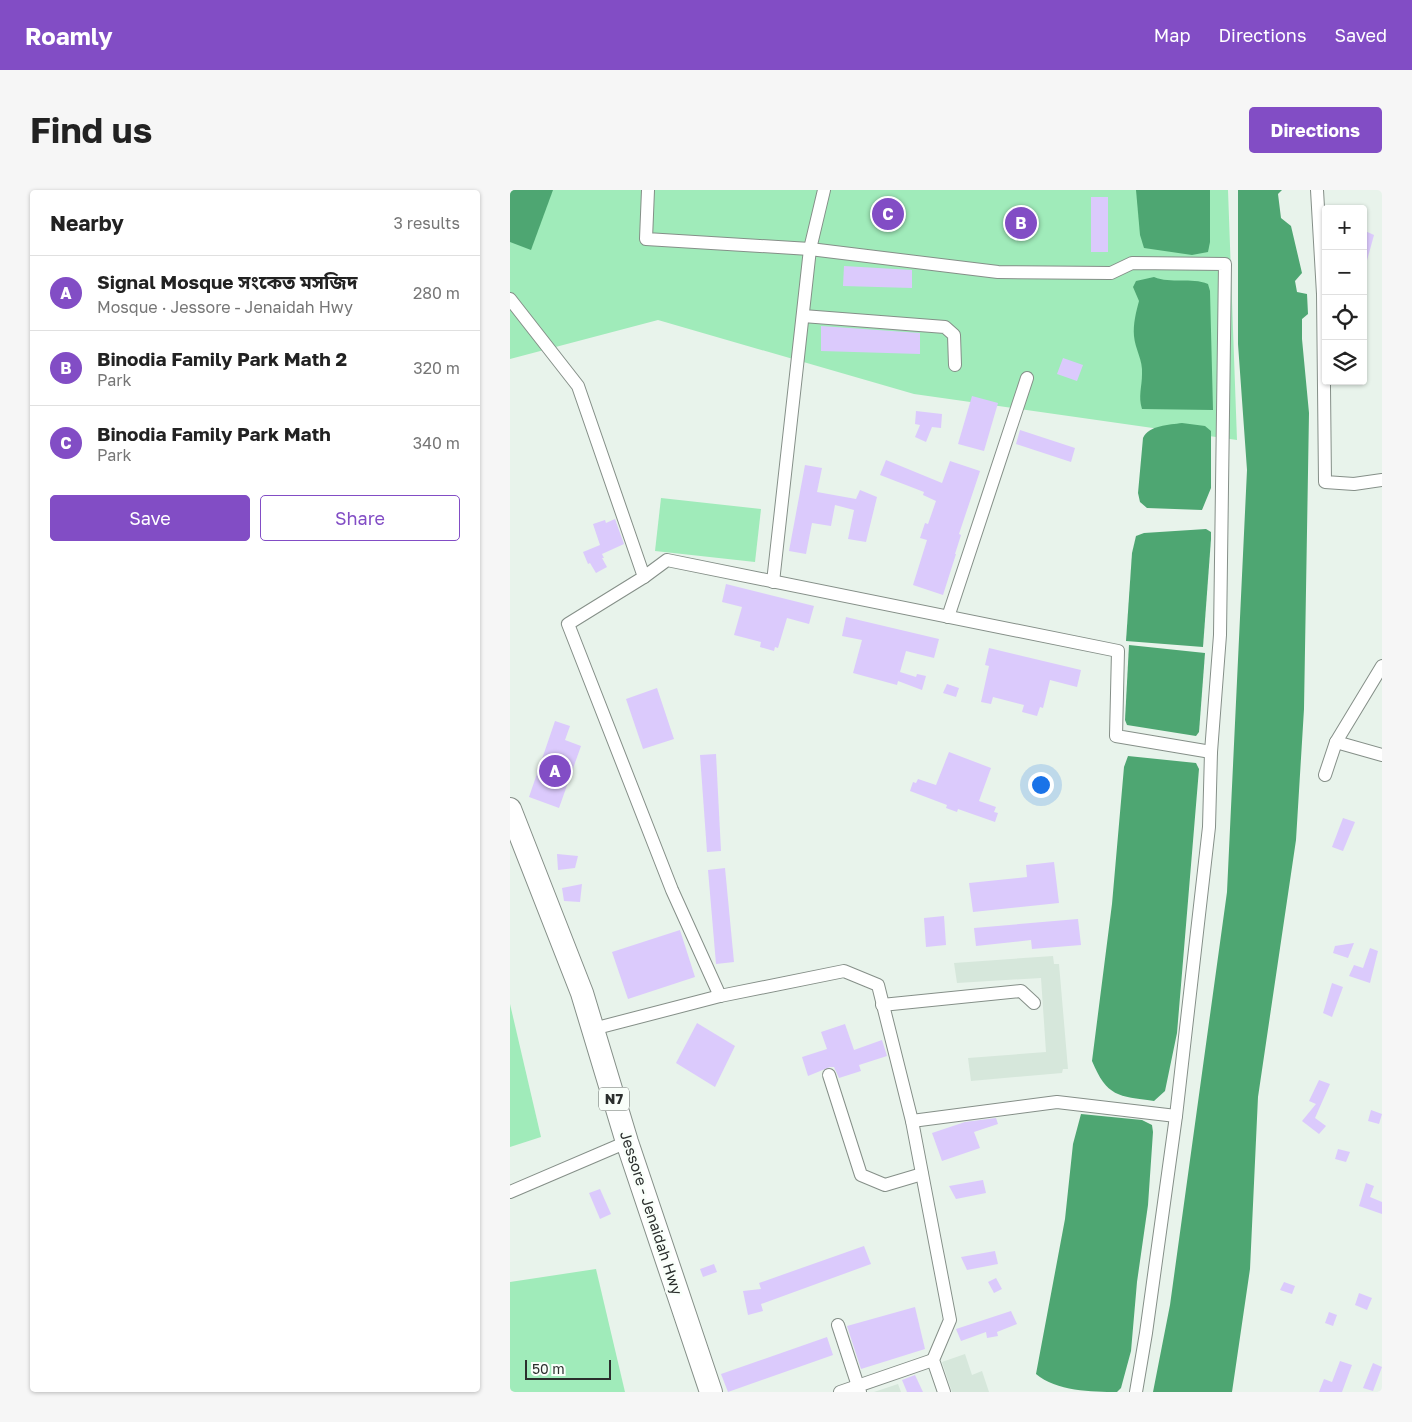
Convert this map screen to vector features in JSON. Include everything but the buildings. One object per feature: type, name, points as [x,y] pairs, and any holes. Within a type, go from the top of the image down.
[{"type":"highway","name":"Jessore - Jenaidah Hwy","points":[[510,809],[582,993],[627,1142],[711,1392]]},
{"type":"street","points":[[648,190],[646,239],[810,249],[998,272],[1111,273],[1132,263],[1225,264],[1220,635],[1211,752],[1208,827],[1176,1116],[1136,1392]]},
{"type":"street","points":[[773,582],[810,249],[824,190]]},
{"type":"street","points":[[1317,190],[1323,294],[1325,482],[1354,484],[1382,480]]},
{"type":"street","points":[[510,299],[578,386],[644,576]]},
{"type":"street","points":[[803,316],[946,327],[954,334],[955,365]]},
{"type":"street","points":[[948,617],[1027,378]]},
{"type":"street","points":[[720,996],[672,890],[568,624],[667,560],[1118,652],[1116,736],[1211,752]]},
{"type":"street","points":[[1325,776],[1336,742],[1382,666]]},
{"type":"street","points":[[1336,742],[1382,755]]},
{"type":"street","points":[[593,1029],[720,996],[844,971],[878,985],[912,1121],[950,1320],[933,1360],[944,1392]]},
{"type":"street","points":[[882,1005],[1021,992],[1034,1003]]},
{"type":"street","points":[[829,1075],[861,1175],[885,1185],[922,1174]]},
{"type":"street","points":[[912,1121],[1057,1102],[1176,1116]]},
{"type":"street","points":[[510,1192],[627,1142]]},
{"type":"street","points":[[838,1325],[859,1389]]},
{"type":"street","points":[[840,1392],[859,1389],[933,1360]]},
{"type":"shaded area","points":[[510,190],[1228,190],[1237,440],[914,394],[658,320],[510,359]]},
{"type":"shaded area","points":[[510,190],[553,190],[531,250],[510,242]]},
{"type":"shaded area","points":[[1136,190],[1210,190],[1210,242],[1208,252],[1192,255],[1144,248],[1140,235]]},
{"type":"shaded area","points":[[1238,190],[1282,190],[1278,194],[1281,218],[1291,226],[1302,273],[1295,281],[1297,292],[1307,294],[1308,314],[1302,319],[1309,413],[1304,709],[1296,840],[1258,1097],[1250,1269],[1232,1392],[1153,1392],[1170,1305],[1227,892],[1247,470],[1238,344]]},
{"type":"shaded area","points":[[1154,277],[1208,284],[1210,291],[1213,410],[1142,409],[1140,396],[1142,369],[1134,332],[1139,301],[1133,287],[1136,281]]},
{"type":"shaded area","points":[[1182,423],[1205,426],[1211,431],[1211,488],[1202,510],[1147,508],[1140,502],[1138,493],[1143,438],[1150,430],[1155,428]]},
{"type":"shaded area","points":[[661,498],[761,509],[755,562],[655,551]]},
{"type":"shaded area","points":[[1206,529],[1211,532],[1211,539],[1203,647],[1126,641],[1132,553],[1136,536],[1144,533]]},
{"type":"shaded area","points":[[1129,645],[1205,653],[1199,732],[1196,736],[1127,725],[1125,720]]},
{"type":"shaded area","points":[[1128,756],[1196,763],[1199,769],[1177,1033],[1165,1091],[1154,1101],[1131,1098],[1115,1093],[1103,1082],[1092,1061],[1112,904],[1124,767]]},
{"type":"shaded area","points":[[1053,956],[1054,964],[1059,964],[1068,1069],[1063,1069],[1062,1073],[971,1081],[968,1058],[1046,1052],[1041,978],[957,983],[954,963]]},
{"type":"shaded area","points":[[510,1004],[541,1137],[510,1147]]},
{"type":"shaded area","points":[[1081,1114],[1142,1120],[1152,1125],[1153,1132],[1148,1205],[1137,1282],[1131,1351],[1121,1388],[1117,1392],[1086,1391],[1064,1387],[1044,1380],[1036,1374],[1065,1219],[1073,1144]]},
{"type":"shaded area","points":[[596,1269],[625,1392],[510,1392],[510,1282]]},
{"type":"shaded area","points":[[965,1354],[972,1375],[982,1371],[989,1392],[952,1392],[942,1362]]},
{"type":"shaded area","points":[[898,1384],[901,1392],[874,1392]]},
{"type":"place","name":"Binodia Family Park Math","points":[[888,214]]},
{"type":"place","name":"Binodia Family Park Math 2","points":[[1021,223]]},
{"type":"place","name":"Signal Mosque সংকেত মসজিদ","points":[[555,771]]}]
